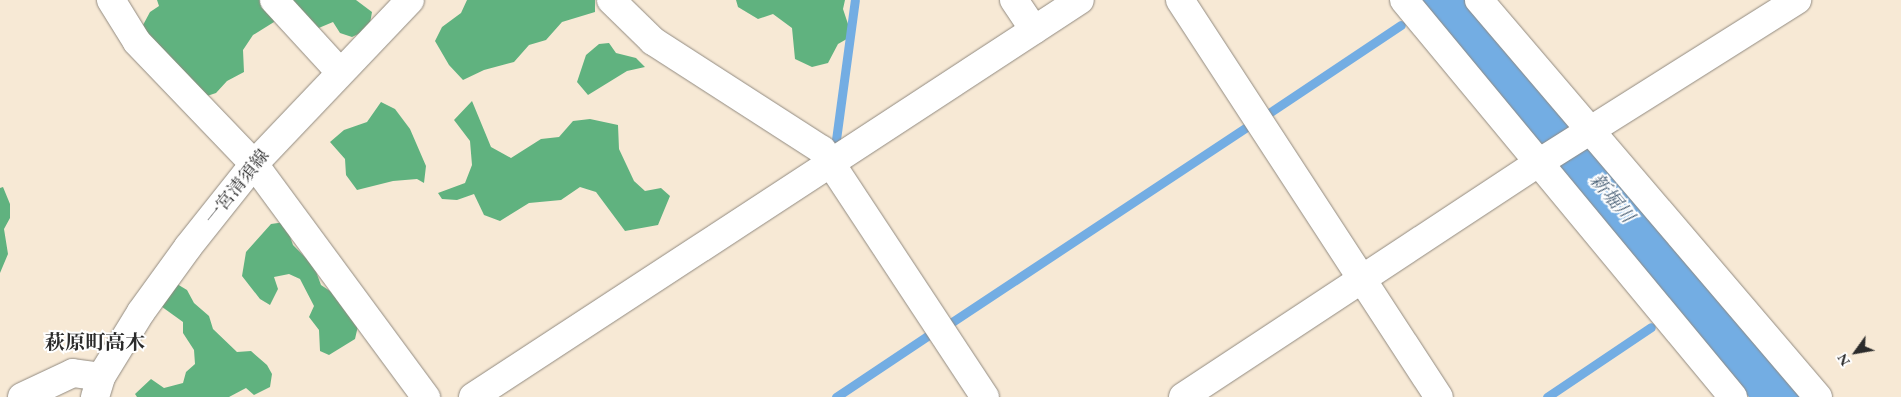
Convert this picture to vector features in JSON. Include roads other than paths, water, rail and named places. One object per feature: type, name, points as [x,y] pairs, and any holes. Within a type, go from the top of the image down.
[{"type":"street","points":[[111,0],[137,42],[254,164],[426,397]]},
{"type":"street","points":[[274,0],[339,71]]},
{"type":"street","name":"一宮清須線","points":[[98,387],[140,312],[254,164],[339,71],[410,0]]},
{"type":"street","points":[[611,0],[653,40],[822,150],[985,397]]},
{"type":"street","points":[[1014,0],[1034,30]]},
{"type":"street","points":[[473,397],[1080,0]]},
{"type":"street","points":[[1180,0],[1439,397]]},
{"type":"street","points":[[1404,0],[1733,397]]},
{"type":"street","points":[[1479,0],[1818,397]]},
{"type":"street","points":[[1183,397],[1540,162],[1797,0]]},
{"type":"street","points":[[22,397],[74,373],[98,387]]},
{"type":"waterway","points":[[835,147],[855,0]]},
{"type":"waterway","points":[[1430,5],[1439,0]]},
{"type":"waterway","name":"新堀川","points":[[1444,0],[1781,397]]},
{"type":"waterway","points":[[1266,115],[1401,25]]},
{"type":"waterway","points":[[949,324],[1250,125]]},
{"type":"waterway","points":[[1683,305],[1695,297]]},
{"type":"waterway","points":[[1547,397],[1651,327]]},
{"type":"waterway","points":[[836,397],[929,335]]},
{"type":"district","name":"萩原町高木","points":[[95,342]]}]
